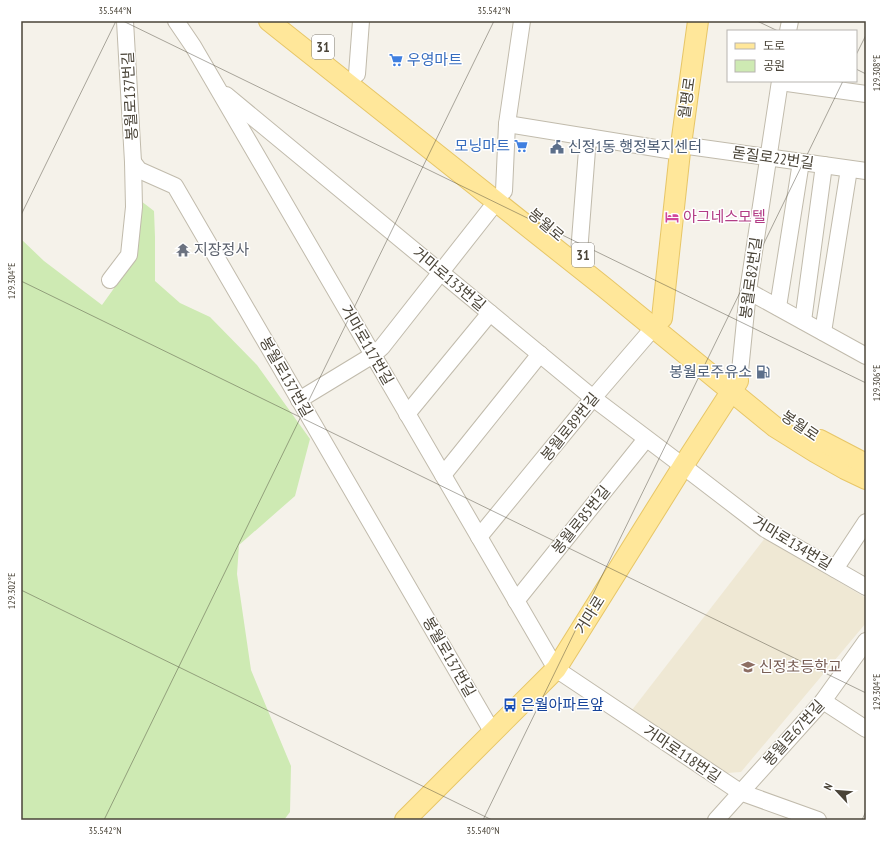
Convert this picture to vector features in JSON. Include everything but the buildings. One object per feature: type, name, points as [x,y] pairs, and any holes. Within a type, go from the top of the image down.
[{"type":"main road","points":[[269,21],[472,174]]},
{"type":"main road","name":"봉월로","points":[[290,21],[357,74],[472,174],[579,253],[658,323],[735,386],[822,442],[866,464]]},
{"type":"main road","name":"월평로","points":[[658,323],[698,21]]},
{"type":"main road","points":[[500,196],[658,323]]},
{"type":"main road","points":[[735,386],[775,427],[815,452],[866,479]]},
{"type":"main road","name":"거마로","points":[[405,820],[556,670],[683,466],[735,386]]},
{"type":"street","name":"봉월로137번길","points":[[125,21],[133,162],[139,170],[175,186],[493,733]]},
{"type":"street","name":"거마로117번길","points":[[176,21],[217,88],[556,670]]},
{"type":"street","points":[[357,74],[361,21]]},
{"type":"street","points":[[299,400],[382,348],[500,196],[507,124],[522,21]]},
{"type":"street","name":"봉월로82번길","points":[[735,386],[780,82]]},
{"type":"street","points":[[787,82],[866,94]]},
{"type":"street","name":"거마로133번길","points":[[217,88],[593,398],[683,466]]},
{"type":"street","name":"돋질로22번길","points":[[507,124],[588,137],[769,157],[866,171]]},
{"type":"street","points":[[579,253],[588,137]]},
{"type":"street","points":[[110,280],[129,255],[134,207],[133,162]]},
{"type":"street","points":[[778,307],[801,162]]},
{"type":"street","points":[[803,320],[824,165]]},
{"type":"street","points":[[823,332],[849,169]]},
{"type":"street","points":[[748,291],[866,356]]},
{"type":"street","points":[[407,414],[490,313]]},
{"type":"street","name":"봉월로89번길","points":[[479,537],[593,398],[658,323]]},
{"type":"street","points":[[443,475],[540,354]]},
{"type":"street","name":"봉월로85번길","points":[[516,601],[646,439]]},
{"type":"street","name":"거마로134번길","points":[[683,466],[765,530],[866,587]]},
{"type":"street","points":[[835,569],[866,522]]},
{"type":"street","name":"봉월로67번길","points":[[716,820],[823,701],[866,641]]},
{"type":"street","name":"거마로118번길","points":[[556,670],[740,792],[818,820]]},
{"type":"street","points":[[823,701],[866,729]]},
{"type":"shaded area","name":"신정초등학교","points":[[765,538],[866,598],[866,623],[741,772],[727,773],[632,710]]},
{"type":"green space","points":[[141,201],[154,211],[155,281],[180,303],[210,317],[257,365],[310,439],[295,496],[239,545],[237,574],[251,670],[291,766],[290,812],[284,820],[21,820],[21,239],[44,261],[102,305],[132,263]]},
{"type":"place","name":"우영마트","points":[[396,60]]},
{"type":"place","name":"모닝마트","points":[[521,146]]},
{"type":"place","name":"신정1동 행정복지센터","points":[[557,147]]},
{"type":"place","name":"아그네스모텔","points":[[672,217]]},
{"type":"place","name":"지장정사","points":[[183,250]]},
{"type":"place","name":"봉월로주유소","points":[[763,372]]},
{"type":"place","name":"신정초등학교","points":[[748,667]]},
{"type":"place","name":"은월아파트앞","points":[[510,705]]}]
